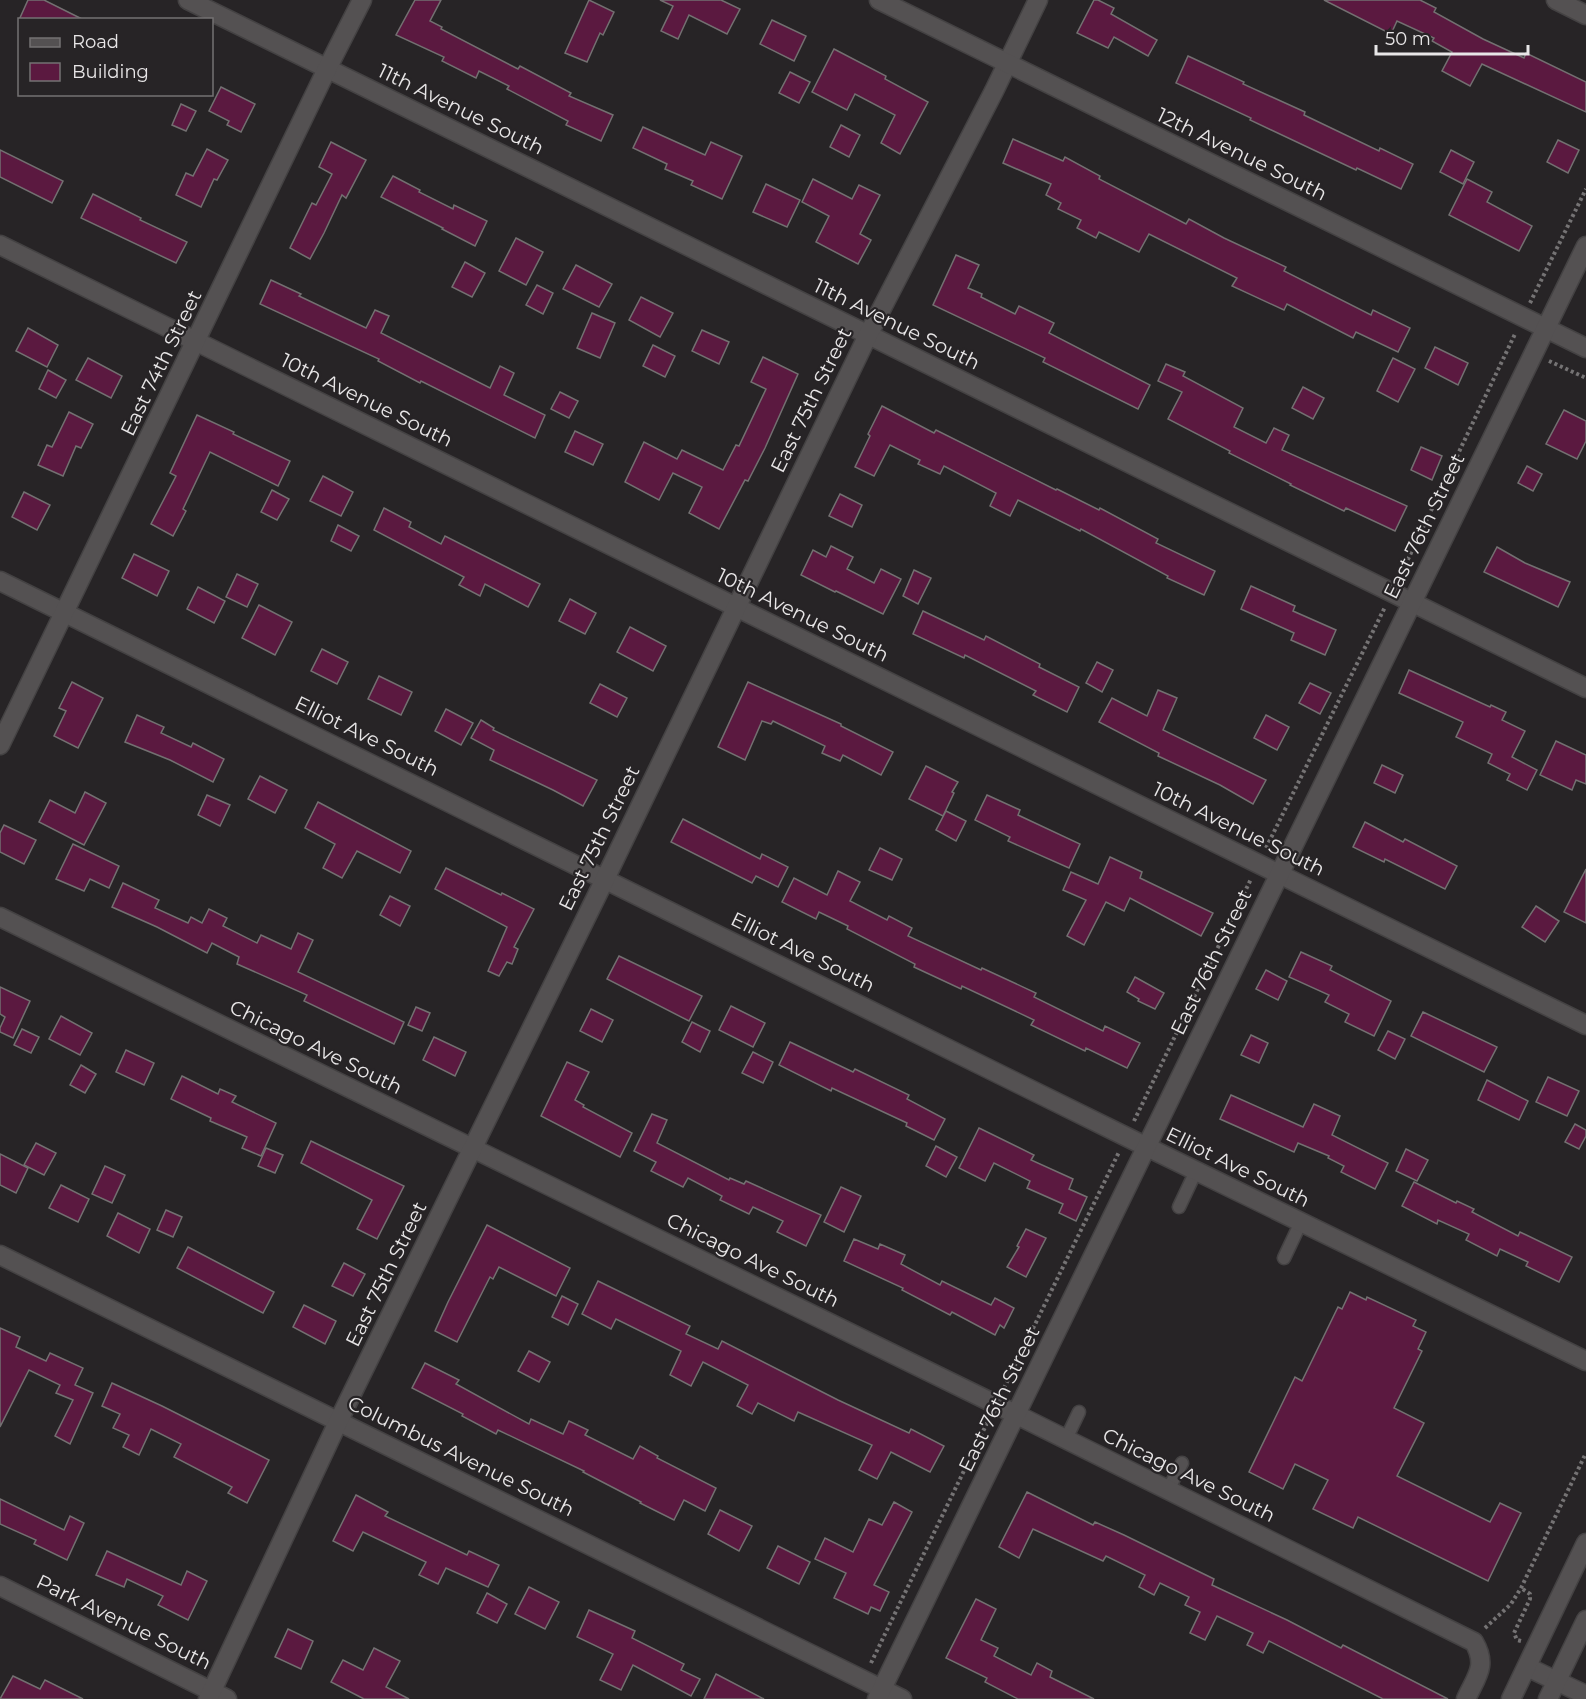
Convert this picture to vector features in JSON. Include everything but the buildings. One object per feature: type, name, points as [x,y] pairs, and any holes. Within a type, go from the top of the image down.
[{"type":"street","name":"11th Avenue South","points":[[188,0],[1586,688]]},
{"type":"street","name":"East 74th Street","points":[[0,745],[362,0]]},
{"type":"street","name":"12th Avenue South","points":[[879,0],[1586,348]]},
{"type":"street","name":"East 75th Street","points":[[216,1696],[339,1420],[868,335],[1038,0]]},
{"type":"street","points":[[1556,0],[1586,15]]},
{"type":"street","name":"10th Avenue South","points":[[0,245],[1586,1025]]},
{"type":"street","name":"East 76th Street","points":[[880,1694],[1586,246]]},
{"type":"street","name":"Elliot Ave South","points":[[0,581],[1586,1361]]},
{"type":"street","name":"Chicago Ave South","points":[[0,916],[1016,1414],[1477,1647]]},
{"type":"street","name":"Columbus Avenue South","points":[[0,1255],[339,1420],[880,1694],[902,1699]]},
{"type":"street","points":[[1511,1699],[1586,1543]]},
{"type":"street","name":"Park Avenue South","points":[[0,1586],[216,1696]]},
{"type":"street","points":[[1548,1699],[1586,1620]]},
{"type":"street","points":[[1466,1699],[1481,1667],[1477,1647]]},
{"type":"street","points":[[1527,1667],[1586,1695]]},
{"type":"lane","points":[[1179,1208],[1196,1171]]},
{"type":"lane","points":[[1284,1258],[1301,1222]]},
{"type":"lane","points":[[1066,1439],[1079,1412]]},
{"type":"lane","points":[[1168,1490],[1182,1463]]},
{"type":"path","points":[[1530,303],[1586,189]]},
{"type":"path","points":[[1398,579],[1511,343]]},
{"type":"path","points":[[1267,846],[1384,608]]},
{"type":"path","points":[[1135,1120],[1249,884]]},
{"type":"path","points":[[1002,1393],[1118,1156]]},
{"type":"path","points":[[871,1664],[986,1426]]},
{"type":"path","points":[[1477,1647],[1478,1633],[1511,1604],[1521,1588],[1586,1453]]}]
